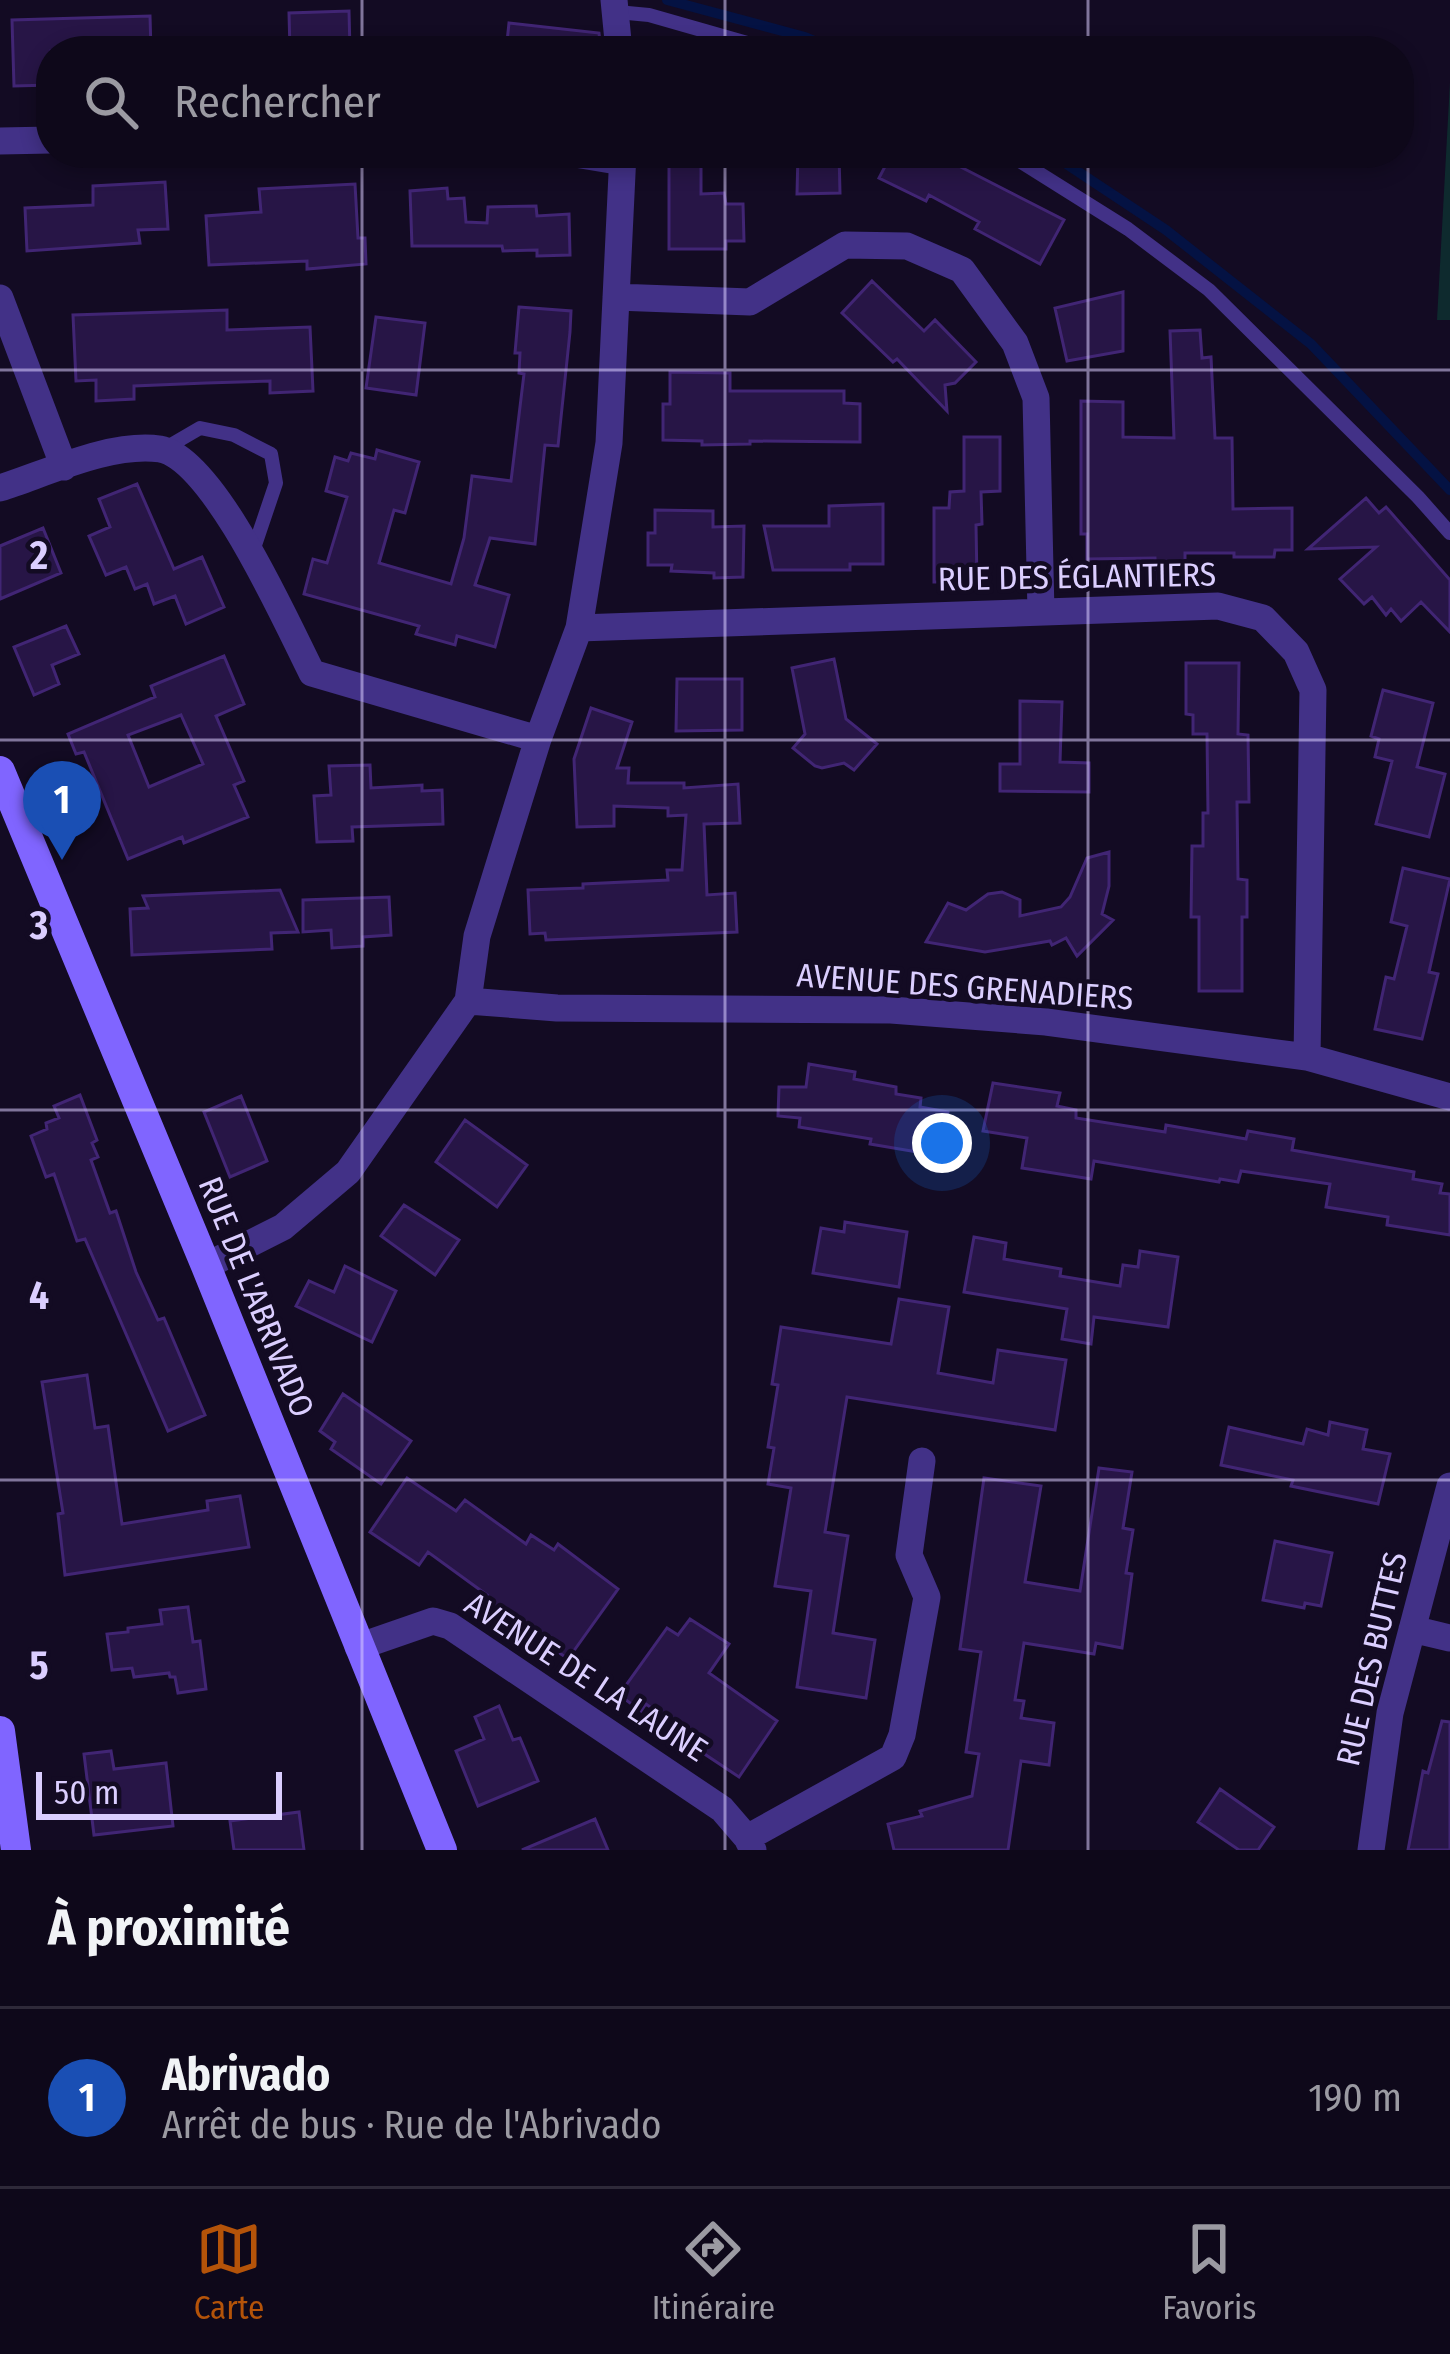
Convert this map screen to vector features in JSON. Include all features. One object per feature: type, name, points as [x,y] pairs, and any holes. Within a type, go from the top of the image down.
[{"type":"street","points":[[616,6],[618,36]]},
{"type":"street","points":[[0,141],[36,140]]},
{"type":"street","points":[[206,1266],[283,1227],[348,1172],[468,1001],[477,935],[538,739],[579,628],[609,442],[622,168]]},
{"type":"street","points":[[616,297],[750,302],[845,245],[907,246],[962,270],[1015,343],[1036,398],[1040,612]]},
{"type":"street","points":[[0,298],[64,467]]},
{"type":"street","points":[[0,488],[118,450],[164,449],[200,475],[252,556],[313,673],[538,739]]},
{"type":"street","name":"RUE DES ÉGLANTIERS","points":[[579,628],[1218,606],[1263,618],[1296,652],[1313,690],[1307,1057]]},
{"type":"street","name":"RUE DE L'ABRIVADO","points":[[0,771],[442,1850]]},
{"type":"street","name":"AVENUE DES GRENADIERS","points":[[468,1001],[556,1008],[891,1010],[1046,1022],[1307,1057],[1450,1097]]},
{"type":"street","points":[[750,1844],[893,1757],[902,1735],[927,1597],[909,1555],[922,1461]]},
{"type":"street","name":"RUE DES BUTTES","points":[[1371,1850],[1390,1713],[1450,1486]]},
{"type":"street","name":"AVENUE DE LA LAUNE","points":[[358,1647],[433,1622],[450,1626],[722,1809],[750,1844]]},
{"type":"street","points":[[1412,1629],[1450,1638]]},
{"type":"street","points":[[0,1731],[16,1850]]},
{"type":"lane","points":[[616,6],[723,36]]},
{"type":"lane","points":[[1030,168],[1128,229],[1209,290],[1450,533]]},
{"type":"lane","points":[[164,449],[200,428],[235,435],[271,454],[276,483],[252,556]]},
{"type":"green space","points":[[1450,82],[1450,320],[1437,320]]},
{"type":"building","points":[[349,11],[350,36],[290,36],[289,13]]},
{"type":"building","points":[[150,16],[151,36],[36,36],[36,85],[14,86],[12,20]]},
{"type":"building","points":[[509,23],[599,36],[508,36]]},
{"type":"building","points":[[669,168],[701,168],[701,194],[724,193],[726,204],[743,204],[744,241],[726,241],[726,249],[669,249]]},
{"type":"building","points":[[798,168],[839,168],[840,193],[797,194]]},
{"type":"building","points":[[884,168],[963,168],[1064,220],[1040,264],[975,229],[979,222],[929,195],[926,201],[879,178]]},
{"type":"building","points":[[165,182],[168,229],[138,230],[140,243],[27,251],[25,208],[93,205],[93,186]]},
{"type":"building","points":[[355,184],[358,238],[365,238],[366,264],[307,269],[307,261],[209,265],[206,216],[261,212],[259,189]]},
{"type":"building","points":[[447,188],[448,199],[464,198],[466,222],[487,223],[488,207],[536,206],[537,216],[569,214],[570,255],[537,256],[537,250],[503,251],[502,246],[412,246],[410,191]]},
{"type":"building","points":[[872,281],[924,331],[935,320],[976,362],[955,383],[945,385],[947,411],[897,359],[893,362],[842,313]]},
{"type":"building","points":[[1123,292],[1123,351],[1067,361],[1055,308]]},
{"type":"building","points":[[519,307],[571,311],[570,332],[558,446],[545,445],[535,544],[490,538],[475,585],[509,595],[495,647],[457,636],[455,645],[416,634],[419,626],[304,594],[313,559],[327,563],[347,497],[326,491],[335,457],[348,461],[351,453],[375,459],[377,450],[419,462],[405,513],[394,510],[379,563],[451,584],[464,538],[472,476],[511,481],[524,374],[519,373],[520,353],[515,353]]},
{"type":"building","points":[[227,310],[227,330],[310,327],[313,391],[270,393],[270,381],[134,386],[134,399],[96,401],[96,380],[76,381],[73,315]]},
{"type":"building","points":[[376,317],[425,323],[416,395],[366,388]]},
{"type":"building","points":[[1200,330],[1202,358],[1211,357],[1215,438],[1232,438],[1233,509],[1292,508],[1292,550],[1275,550],[1274,557],[1185,553],[1185,578],[1156,579],[1155,558],[1087,559],[1087,534],[1081,534],[1081,401],[1123,402],[1123,437],[1174,438],[1170,331]]},
{"type":"building","points":[[670,372],[730,373],[730,391],[844,391],[844,403],[860,404],[860,442],[702,445],[702,441],[663,440],[663,404],[670,404]]},
{"type":"building","points":[[964,437],[1000,437],[1000,491],[981,492],[977,582],[934,582],[934,508],[949,508],[950,492],[964,491]]},
{"type":"building","points":[[137,484],[174,569],[202,557],[224,607],[186,624],[175,596],[154,604],[147,584],[135,589],[126,567],[106,575],[89,536],[110,527],[99,499]]},
{"type":"building","points":[[1366,498],[1379,513],[1386,507],[1450,580],[1450,632],[1421,602],[1401,621],[1391,609],[1386,615],[1372,597],[1364,604],[1340,579],[1376,547],[1308,549]]},
{"type":"building","points":[[883,504],[883,564],[850,564],[850,570],[773,570],[764,526],[829,526],[829,506]]},
{"type":"building","points":[[655,510],[713,511],[713,527],[744,526],[743,577],[714,578],[714,573],[648,565],[648,533],[655,533]]},
{"type":"building","points":[[43,528],[61,573],[0,599],[0,546]]},
{"type":"building","points":[[66,626],[79,654],[52,665],[59,684],[34,695],[14,647]]},
{"type":"building","points":[[224,656],[244,704],[216,716],[244,781],[234,785],[248,817],[128,859],[84,752],[76,754],[68,734],[155,697],[151,686]],"holes":[[[181,715],[203,764],[149,787],[128,735]]]},
{"type":"building","points":[[834,659],[846,719],[877,744],[854,770],[844,763],[815,766],[793,748],[805,734],[792,668]]},
{"type":"building","points":[[1186,663],[1239,663],[1238,734],[1248,735],[1249,802],[1237,802],[1238,879],[1247,880],[1242,991],[1199,991],[1199,917],[1191,917],[1192,846],[1203,846],[1203,813],[1208,813],[1207,734],[1193,734],[1193,715],[1186,714]]},
{"type":"building","points":[[677,679],[742,679],[742,730],[676,731]]},
{"type":"building","points":[[1383,690],[1433,703],[1417,767],[1445,774],[1429,837],[1376,824],[1392,761],[1375,757],[1379,739],[1371,736]]},
{"type":"building","points":[[1020,701],[1062,702],[1060,762],[1089,763],[1089,792],[1000,791],[1000,764],[1020,764]]},
{"type":"building","points":[[591,708],[632,722],[617,768],[629,768],[628,783],[684,783],[684,788],[738,784],[740,823],[704,824],[707,895],[735,893],[737,932],[546,940],[545,933],[530,934],[528,890],[668,880],[667,870],[682,870],[686,815],[668,816],[668,808],[614,806],[614,826],[577,827],[574,759]]},
{"type":"building","points":[[370,765],[371,788],[422,785],[422,791],[442,790],[443,824],[352,827],[353,841],[317,842],[314,796],[331,795],[329,766]]},
{"type":"building","points":[[1109,852],[1109,886],[1102,914],[1113,920],[1077,956],[1066,938],[1052,945],[1050,941],[985,952],[926,942],[948,903],[966,910],[988,894],[1002,892],[1020,900],[1020,916],[1061,907],[1087,858]]},
{"type":"building","points":[[1403,868],[1450,879],[1429,972],[1438,974],[1422,1039],[1375,1029],[1386,977],[1394,979],[1407,926],[1391,922]]},
{"type":"building","points":[[280,890],[298,932],[271,933],[272,949],[132,955],[130,909],[148,908],[143,896]]},
{"type":"building","points":[[389,897],[391,935],[363,937],[363,946],[332,948],[331,930],[303,932],[303,900]]},
{"type":"building","points":[[809,1064],[855,1072],[854,1079],[896,1087],[896,1094],[921,1098],[920,1107],[948,1112],[941,1156],[799,1127],[800,1118],[778,1116],[779,1087],[806,1087]]},
{"type":"building","points":[[993,1083],[1060,1093],[1057,1106],[1076,1110],[1076,1118],[1165,1132],[1166,1125],[1246,1139],[1248,1131],[1294,1139],[1292,1150],[1414,1172],[1413,1179],[1442,1184],[1440,1193],[1450,1194],[1450,1235],[1387,1225],[1388,1217],[1326,1207],[1330,1184],[1241,1171],[1238,1182],[1219,1182],[1094,1161],[1091,1179],[1022,1168],[1027,1138],[983,1131]]},
{"type":"building","points":[[80,1095],[97,1140],[92,1143],[98,1157],[91,1160],[110,1213],[116,1211],[136,1272],[158,1320],[164,1318],[205,1415],[168,1431],[85,1239],[77,1241],[54,1174],[46,1177],[31,1136],[59,1118],[54,1106]]},
{"type":"building","points":[[241,1096],[267,1161],[230,1177],[204,1112]]},
{"type":"building","points":[[465,1120],[527,1165],[497,1207],[436,1162]]},
{"type":"building","points":[[404,1205],[459,1240],[435,1275],[381,1236]]},
{"type":"building","points":[[845,1222],[907,1232],[899,1287],[813,1273],[821,1228],[844,1232]]},
{"type":"building","points":[[974,1237],[1006,1243],[1004,1259],[1061,1269],[1060,1276],[1120,1286],[1123,1265],[1138,1267],[1140,1251],[1178,1257],[1168,1327],[1094,1317],[1091,1344],[1062,1339],[1067,1309],[964,1292]]},
{"type":"building","points":[[345,1266],[396,1291],[372,1342],[296,1306],[309,1281],[334,1292]]},
{"type":"building","points":[[899,1299],[949,1307],[938,1373],[993,1383],[998,1350],[1066,1360],[1055,1430],[847,1397],[825,1532],[848,1536],[833,1633],[875,1640],[866,1698],[797,1687],[811,1591],[775,1586],[791,1488],[768,1484],[774,1448],[768,1447],[778,1385],[772,1384],[781,1327],[891,1344]]},
{"type":"building","points":[[87,1375],[95,1428],[108,1426],[122,1524],[208,1510],[207,1501],[240,1496],[249,1547],[65,1575],[58,1514],[63,1513],[42,1382]]},
{"type":"building","points":[[343,1394],[411,1441],[381,1484],[331,1449],[335,1442],[320,1431]]},
{"type":"building","points":[[1330,1422],[1367,1430],[1363,1449],[1390,1454],[1378,1504],[1221,1465],[1229,1427],[1303,1444],[1307,1429],[1328,1435]]},
{"type":"building","points":[[1099,1468],[1132,1472],[1123,1528],[1133,1530],[1122,1648],[1096,1643],[1094,1654],[1024,1643],[1015,1700],[1024,1701],[1021,1718],[1054,1723],[1049,1765],[1021,1761],[1008,1850],[894,1850],[888,1824],[972,1796],[979,1754],[966,1752],[981,1652],[960,1649],[984,1478],[1041,1486],[1025,1582],[1080,1591]]},
{"type":"building","points":[[407,1478],[456,1511],[465,1500],[526,1544],[531,1535],[554,1550],[558,1544],[618,1589],[568,1659],[484,1600],[487,1595],[428,1552],[419,1565],[370,1532]]},
{"type":"building","points":[[1275,1541],[1332,1553],[1321,1606],[1305,1603],[1304,1608],[1263,1600]]},
{"type":"building","points":[[188,1607],[193,1642],[200,1641],[206,1689],[178,1693],[175,1677],[169,1673],[134,1677],[132,1668],[112,1670],[107,1634],[162,1624],[160,1610]]},
{"type":"building","points":[[690,1619],[729,1644],[709,1673],[777,1721],[739,1777],[700,1751],[704,1745],[646,1704],[641,1711],[619,1695],[667,1628],[678,1635]]},
{"type":"building","points":[[499,1706],[513,1740],[520,1738],[538,1781],[478,1806],[456,1751],[484,1739],[475,1717]]},
{"type":"building","points":[[1442,1721],[1450,1722],[1450,1850],[1408,1850],[1423,1771],[1428,1773]]},
{"type":"building","points":[[111,1751],[114,1769],[166,1763],[173,1826],[94,1835],[84,1754]]},
{"type":"building","points":[[1220,1789],[1274,1827],[1258,1850],[1239,1850],[1198,1822]]},
{"type":"building","points":[[299,1812],[304,1850],[234,1850],[230,1821]]},
{"type":"building","points":[[595,1819],[608,1850],[522,1850]]},
{"type":"waterway","points":[[667,0],[801,36]]},
{"type":"waterway","points":[[1073,168],[1166,230],[1311,344],[1450,490]]},
{"type":"place","name":"Abrivado","points":[[62,860]]}]
